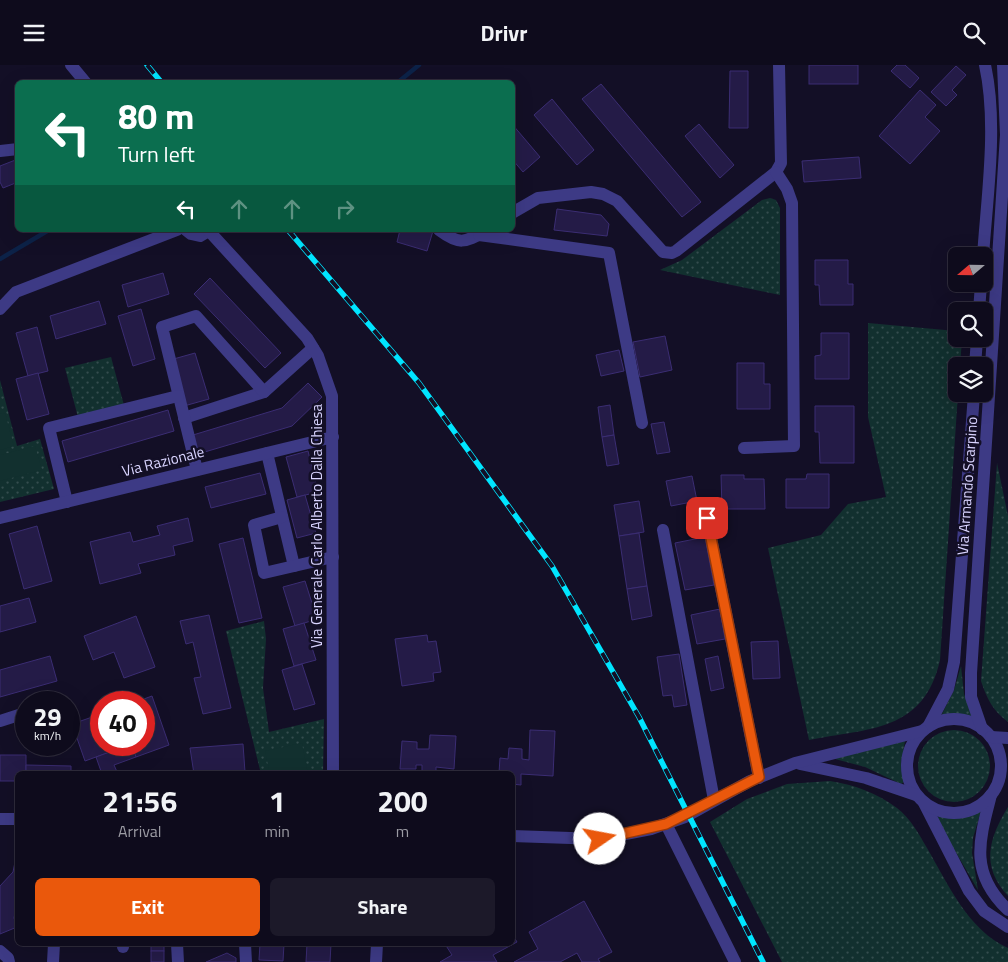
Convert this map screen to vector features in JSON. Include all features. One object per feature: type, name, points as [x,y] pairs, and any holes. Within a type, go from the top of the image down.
[{"type":"street","points":[[71,65],[84,80]]},
{"type":"street","points":[[515,211],[538,197],[591,192],[603,194],[617,201],[660,249],[672,253],[776,173],[780,163],[779,65]]},
{"type":"street","points":[[984,247],[990,134],[988,79],[985,65]]},
{"type":"street","name":"Via Armando Scarpino","points":[[986,733],[971,697],[971,673],[1006,135],[1003,65]]},
{"type":"street","points":[[0,151],[15,149]]},
{"type":"street","points":[[744,448],[794,446],[792,203],[776,173]]},
{"type":"street","points":[[0,309],[16,292],[172,232]]},
{"type":"street","points":[[189,232],[196,236],[206,232]]},
{"type":"street","name":"Via Generale Carlo Alberto Dalla Chiesa","points":[[210,232],[307,338],[313,348],[332,396],[333,771]]},
{"type":"street","points":[[442,232],[457,242],[483,232],[609,253],[642,423]]},
{"type":"street","points":[[196,470],[162,327],[196,316],[264,393]]},
{"type":"street","points":[[184,418],[264,393],[313,348]]},
{"type":"street","points":[[67,502],[49,429],[178,396]]},
{"type":"street","name":"Via Armando Scarpino","points":[[925,729],[948,689],[954,662],[973,402]]},
{"type":"street","name":"Via Razionale","points":[[0,518],[333,437]]},
{"type":"street","points":[[267,453],[294,566]]},
{"type":"street","points":[[282,517],[254,525],[264,573],[333,557]]},
{"type":"street","points":[[707,518],[759,777]]},
{"type":"street","points":[[663,530],[714,800]]},
{"type":"street","points":[[0,721],[15,716]]},
{"type":"street","points":[[515,836],[600,839],[666,824],[759,777],[795,763],[925,729],[941,721],[955,719],[969,722],[986,733],[1008,738]]},
{"type":"street","points":[[925,729],[914,742],[907,762],[910,783],[969,891],[984,911],[1008,927]]},
{"type":"street","points":[[986,733],[1000,755],[1001,765],[980,838],[980,862],[986,881],[998,901],[1008,910]]},
{"type":"street","points":[[795,763],[866,777],[920,799],[937,811],[952,813],[967,812],[980,805],[1008,776]]},
{"type":"street","points":[[0,819],[15,819]]},
{"type":"street","points":[[666,824],[735,962]]},
{"type":"street","points":[[53,962],[54,946]]},
{"type":"street","points":[[177,946],[178,962]]},
{"type":"street","points":[[245,946],[246,962]]},
{"type":"street","points":[[376,962],[377,946]]},
{"type":"street","points":[[0,951],[8,958],[9,962]]},
{"type":"green space","points":[[770,198],[776,200],[780,208],[780,295],[660,270],[682,260],[762,200]]},
{"type":"green space","points":[[868,323],[948,330],[948,347],[961,347],[961,357],[948,357],[948,402],[957,402],[940,660],[932,684],[921,701],[907,714],[891,723],[853,733],[809,740],[768,548],[821,535],[848,504],[886,497],[868,417]]},
{"type":"green space","points":[[111,357],[125,409],[79,421],[65,368]]},
{"type":"green space","points":[[0,380],[17,446],[40,439],[54,489],[0,502]]},
{"type":"green space","points":[[5,413],[14,446],[0,450],[0,414]]},
{"type":"green space","points":[[35,446],[42,470],[0,481],[0,455]]},
{"type":"green space","points":[[997,463],[1008,516],[1008,722],[991,704],[981,681]]},
{"type":"green space","points":[[264,621],[266,639],[263,688],[269,732],[324,719],[323,771],[260,771],[226,631]]},
{"type":"green space","points":[[961,666],[964,694],[972,715],[971,717],[961,715],[941,716],[954,690]]},
{"type":"green space","points":[[954,730],[974,736],[984,746],[990,766],[984,786],[974,796],[954,802],[934,796],[924,786],[918,766],[924,746],[934,736]]},
{"type":"green space","points":[[905,741],[901,764],[904,782],[901,784],[865,767],[835,759],[834,757]]},
{"type":"green space","points":[[302,743],[307,771],[269,771],[265,751]]},
{"type":"green space","points":[[830,781],[857,787],[874,794],[902,812],[910,821],[951,891],[970,918],[981,930],[1008,948],[1008,962],[782,962],[710,822],[747,799],[787,784]]},
{"type":"green space","points":[[1008,807],[1008,896],[999,885],[994,874],[990,852],[996,830]]},
{"type":"green space","points":[[981,811],[973,838],[972,853],[978,890],[935,817],[963,817]]},
{"type":"building","points":[[809,65],[858,65],[858,84],[809,84]]},
{"type":"building","points":[[897,65],[905,65],[919,78],[910,88],[891,71]]},
{"type":"building","points":[[956,66],[966,75],[952,90],[957,95],[946,106],[931,92]]},
{"type":"building","points":[[730,71],[748,71],[748,128],[729,128]]},
{"type":"building","points":[[601,84],[701,202],[682,217],[582,99]]},
{"type":"building","points":[[920,90],[936,105],[925,117],[940,131],[910,164],[879,136]]},
{"type":"building","points":[[552,99],[594,150],[577,165],[534,115]]},
{"type":"building","points":[[699,124],[734,165],[720,178],[685,136]]},
{"type":"building","points":[[515,128],[540,157],[523,172],[515,163]]},
{"type":"building","points":[[859,157],[861,178],[804,182],[802,161]]},
{"type":"building","points":[[15,160],[15,183],[3,188],[0,182],[0,166]]},
{"type":"building","points":[[557,209],[601,215],[609,224],[607,236],[554,230]]},
{"type":"building","points":[[400,232],[433,232],[427,251],[397,242]]},
{"type":"building","points":[[815,260],[848,260],[848,284],[853,284],[853,305],[820,305],[819,285],[815,285]]},
{"type":"building","points":[[163,273],[169,294],[128,307],[122,285]]},
{"type":"building","points":[[210,278],[281,353],[265,368],[194,294]]},
{"type":"building","points":[[99,301],[106,324],[56,339],[50,316]]},
{"type":"building","points":[[141,309],[155,359],[133,366],[118,316]]},
{"type":"building","points":[[37,327],[48,371],[28,376],[16,333]]},
{"type":"building","points":[[821,333],[849,333],[849,379],[815,379],[815,356],[821,355]]},
{"type":"building","points":[[665,336],[672,370],[640,377],[633,342]]},
{"type":"building","points":[[619,350],[624,371],[601,376],[596,355]]},
{"type":"building","points":[[195,353],[209,399],[184,406],[170,360]]},
{"type":"building","points":[[737,363],[764,363],[764,384],[770,384],[770,409],[737,409]]},
{"type":"building","points":[[38,373],[49,414],[27,420],[16,379]]},
{"type":"building","points":[[308,383],[322,397],[292,426],[198,454],[193,435],[282,408]]},
{"type":"building","points":[[610,405],[614,435],[602,437],[598,407]]},
{"type":"building","points":[[815,406],[854,406],[854,463],[820,463],[819,432],[815,432]]},
{"type":"building","points":[[168,410],[174,431],[68,462],[62,441]]},
{"type":"building","points":[[664,422],[670,452],[657,454],[651,424]]},
{"type":"building","points":[[614,435],[619,464],[607,466],[602,437]]},
{"type":"building","points":[[308,451],[318,492],[297,497],[286,457]]},
{"type":"building","points":[[260,473],[266,494],[211,508],[205,487]]},
{"type":"building","points":[[807,474],[829,474],[829,508],[786,508],[786,479],[806,479]]},
{"type":"building","points":[[721,475],[744,475],[744,479],[764,479],[765,509],[722,509]]},
{"type":"building","points":[[692,476],[697,501],[671,506],[666,481]]},
{"type":"building","points":[[305,495],[316,533],[297,538],[287,500]]},
{"type":"building","points":[[639,501],[644,532],[619,536],[614,505]]},
{"type":"building","points":[[188,518],[193,541],[173,546],[175,555],[138,564],[141,573],[100,584],[90,542],[130,532],[133,542],[160,535],[157,526]]},
{"type":"building","points":[[37,526],[52,581],[24,589],[9,534]]},
{"type":"building","points":[[639,533],[647,586],[627,589],[619,536]]},
{"type":"building","points":[[705,537],[714,585],[685,590],[675,543]]},
{"type":"building","points":[[243,538],[262,618],[239,623],[219,544]]},
{"type":"building","points":[[305,581],[317,619],[295,626],[283,587]]},
{"type":"building","points":[[647,586],[652,616],[632,620],[627,589]]},
{"type":"building","points":[[29,598],[36,622],[0,632],[0,606]]},
{"type":"building","points":[[720,609],[725,639],[697,644],[691,615]]},
{"type":"building","points":[[209,615],[231,708],[203,714],[194,678],[201,677],[193,642],[186,644],[180,621]]},
{"type":"building","points":[[136,616],[155,667],[124,678],[114,652],[93,660],[84,636]]},
{"type":"building","points":[[304,623],[316,660],[294,666],[283,629]]},
{"type":"building","points":[[427,635],[428,642],[436,641],[441,672],[433,673],[434,681],[402,686],[395,639]]},
{"type":"building","points":[[778,641],[780,678],[753,679],[751,642]]},
{"type":"building","points":[[679,654],[687,705],[674,707],[672,695],[663,696],[657,657]]},
{"type":"building","points":[[50,656],[57,681],[15,691],[15,693],[0,697],[0,670]]},
{"type":"building","points":[[718,656],[724,688],[711,691],[705,659]]},
{"type":"building","points":[[302,664],[315,704],[294,710],[282,670]]},
{"type":"building","points":[[155,705],[169,745],[155,750]]},
{"type":"building","points":[[90,718],[90,756],[99,756],[85,761],[80,747],[80,721]]},
{"type":"building","points":[[530,730],[555,731],[553,776],[521,774],[521,785],[515,784],[515,771],[499,771],[500,758],[508,759],[509,748],[522,749],[522,759],[529,760]]},
{"type":"building","points":[[430,735],[456,736],[454,769],[436,767],[436,771],[422,771],[422,765],[416,765],[416,769],[400,769],[402,741],[417,742],[417,749],[429,749]]},
{"type":"building","points":[[243,744],[245,771],[194,771],[190,748]]},
{"type":"building","points":[[0,755],[26,756],[26,771],[15,771],[15,781],[0,781]]},
{"type":"building","points":[[96,757],[136,757],[114,765],[117,771],[101,771]]},
{"type":"building","points":[[26,765],[71,766],[71,771],[26,771]]},
{"type":"building","points":[[15,862],[15,928],[0,934],[0,886],[13,872]]},
{"type":"building","points":[[584,901],[612,952],[598,959],[600,962],[582,962],[577,953],[560,962],[514,962],[538,949],[529,932]]},
{"type":"building","points":[[151,946],[164,946],[164,951],[151,951]]},
{"type":"building","points":[[260,946],[284,946],[283,961],[259,960]]},
{"type":"building","points":[[307,946],[331,946],[330,962],[306,962]]},
{"type":"building","points":[[446,946],[510,946],[493,955],[497,962],[440,962],[452,955]]},
{"type":"building","points":[[151,951],[164,951],[164,962],[151,962]]},
{"type":"building","points":[[227,953],[236,958],[236,962],[206,962]]},
{"type":"waterway","points":[[401,80],[419,65]]},
{"type":"waterway","points":[[0,259],[46,232]]},
{"type":"railway","points":[[147,65],[160,80]]},
{"type":"railway","points":[[290,232],[419,383],[552,566],[639,717],[763,962]]},
{"type":"route","points":[[600,839],[651,829],[685,817],[759,777],[707,518]]}]
